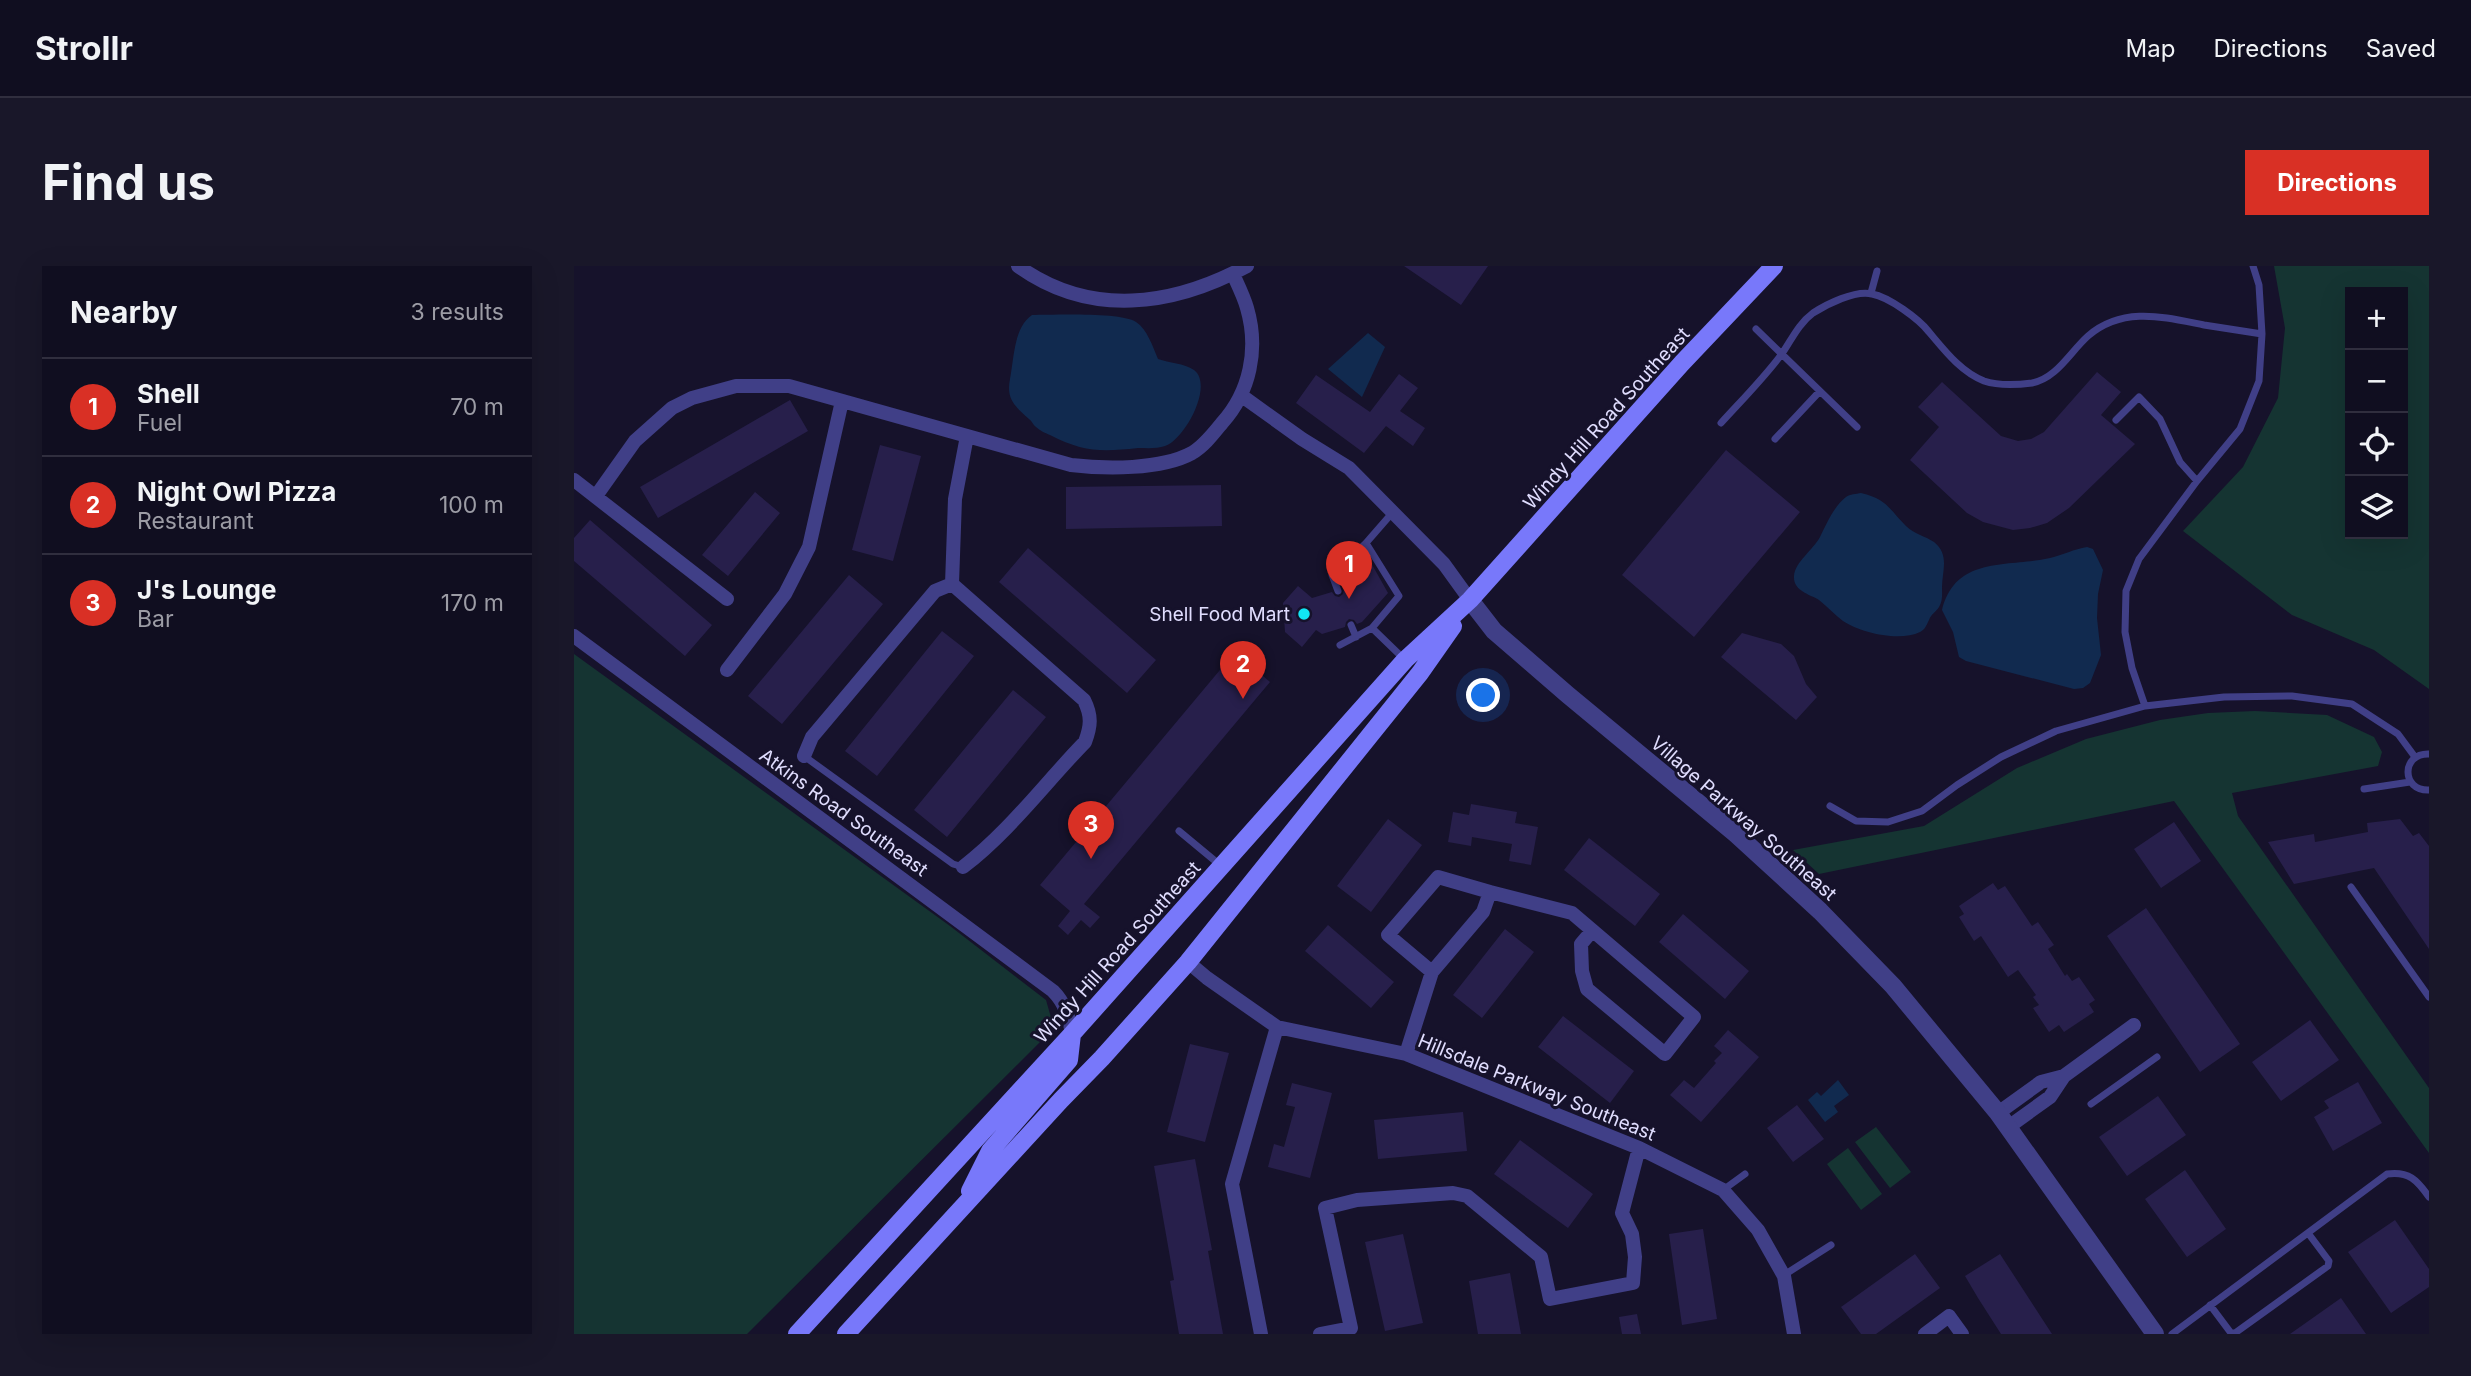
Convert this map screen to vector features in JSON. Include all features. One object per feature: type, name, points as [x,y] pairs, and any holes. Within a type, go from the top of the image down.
[{"type":"main road","name":"Windy Hill Road Southeast","points":[[797,1334],[1072,1034],[1405,660],[1470,600],[1682,363],[1773,266]]},
{"type":"main road","name":"Windy Hill Road Southeast","points":[[846,1334],[1188,962],[1420,673],[1470,600]]},
{"type":"main road","points":[[960,1210],[990,1151],[1069,1060],[1072,1034]]},
{"type":"street","points":[[1018,266],[1048,284],[1101,299],[1130,302],[1185,292],[1247,266]]},
{"type":"street","points":[[596,496],[635,441],[673,408],[692,398],[736,386],[789,386],[1071,465],[1152,465],[1174,460],[1192,453],[1207,441],[1231,414],[1242,396],[1252,356],[1252,332],[1247,308],[1233,274]]},
{"type":"street","name":"Village Parkway Southeast","points":[[1242,396],[1302,439],[1349,468],[1444,564],[1494,631],[1736,834],[1820,911],[1892,986],[2003,1121],[2155,1334]]},
{"type":"street","points":[[727,670],[785,594],[809,547],[842,401]]},
{"type":"street","points":[[952,584],[955,499],[967,436]]},
{"type":"street","points":[[574,480],[727,598]]},
{"type":"street","points":[[804,755],[811,737],[935,591],[952,584]]},
{"type":"street","points":[[952,584],[1084,701],[1090,716],[1090,728],[1084,742],[1008,825],[963,867]]},
{"type":"street","name":"Atkins Road Southeast","points":[[574,636],[1053,991],[1066,1011],[1072,1034]]},
{"type":"street","points":[[1432,972],[1388,935],[1438,877],[1572,913],[1694,1017],[1665,1054],[1587,989],[1581,971],[1581,944],[1592,931]]},
{"type":"street","points":[[1406,1054],[1432,972],[1483,912],[1490,892]]},
{"type":"street","name":"Hillsdale Parkway Southeast","points":[[1188,962],[1277,1027],[1406,1054],[1639,1147],[1723,1190],[1758,1230],[1784,1276],[1794,1334]]},
{"type":"street","points":[[2003,1121],[2041,1083],[2064,1076],[2134,1026]]},
{"type":"street","points":[[1261,1334],[1232,1184],[1277,1027]]},
{"type":"street","points":[[1320,1334],[1351,1328],[1325,1208],[1357,1200],[1453,1193],[1466,1196],[1541,1257],[1550,1299],[1633,1283],[1635,1257],[1632,1234],[1622,1213],[1639,1147]]},
{"type":"street","points":[[1926,1334],[1949,1315],[1962,1334]]},
{"type":"lane","points":[[2145,706],[2132,668],[2125,632],[2126,592],[2139,559],[2240,429],[2259,381],[2262,334],[2259,285],[2253,266]]},
{"type":"lane","points":[[1871,293],[1877,271]]},
{"type":"lane","points":[[1721,423],[1782,355],[1793,334],[1810,315],[1831,302],[1871,293],[1892,303],[1928,330],[1942,350],[1968,372],[1999,385],[2034,383],[2052,374],[2087,337],[2104,325],[2127,317],[2162,316],[2262,334]]},
{"type":"lane","points":[[1756,329],[1857,427]]},
{"type":"lane","points":[[1775,439],[1820,391]]},
{"type":"lane","points":[[2116,420],[2139,397],[2160,419],[2180,462],[2197,481]]},
{"type":"lane","points":[[1338,591],[1332,575],[1366,543],[1393,512]]},
{"type":"lane","points":[[1340,645],[1372,628],[1399,596],[1366,543]]},
{"type":"lane","points":[[1352,557],[1360,573]]},
{"type":"lane","points":[[1377,606],[1382,617]]},
{"type":"lane","points":[[1351,625],[1356,637]]},
{"type":"lane","points":[[1372,628],[1405,660]]},
{"type":"lane","points":[[1830,806],[1856,821],[1888,822],[1922,811],[2001,757],[2056,731],[2145,706],[2224,698],[2292,696],[2352,704],[2398,734],[2414,758]]},
{"type":"lane","points":[[2429,754],[2414,758],[2407,774],[2410,782],[2417,788],[2429,790]]},
{"type":"lane","points":[[804,755],[953,864],[963,867]]},
{"type":"lane","points":[[2364,789],[2410,782]]},
{"type":"lane","points":[[1179,831],[1221,866]]},
{"type":"lane","points":[[2351,887],[2429,997]]},
{"type":"lane","points":[[2091,1104],[2157,1057]]},
{"type":"lane","points":[[1723,1190],[1745,1174]]},
{"type":"lane","points":[[2172,1334],[2387,1174],[2407,1174],[2417,1181],[2429,1197]]},
{"type":"lane","points":[[2210,1305],[2231,1333],[2235,1333],[2328,1266],[2329,1261],[2308,1233]]},
{"type":"lane","points":[[1784,1276],[1830,1245]]},
{"type":"green space","points":[[2274,266],[2429,266],[2429,689],[2374,650],[2292,615],[2183,531],[2243,467],[2278,398],[2285,328]]},
{"type":"green space","points":[[574,654],[950,926],[1046,1000],[1054,1028],[747,1334],[574,1334]]},
{"type":"green space","points":[[2255,711],[2327,715],[2374,737],[2382,752],[2378,766],[2232,793],[2238,816],[2429,1088],[2429,1153],[2174,801],[1819,874],[1793,850],[1924,826],[2017,768],[2086,739],[2160,720],[2208,713]]},
{"type":"green space","points":[[1876,1127],[1911,1172],[1890,1188],[1855,1142]]},
{"type":"green space","points":[[1848,1148],[1882,1194],[1861,1210],[1827,1164]]},
{"type":"water","points":[[1032,315],[1102,315],[1128,319],[1140,325],[1158,359],[1181,364],[1194,370],[1199,377],[1199,399],[1181,433],[1162,447],[1103,450],[1072,445],[1037,428],[1016,406],[1009,392],[1018,335]]},
{"type":"water","points":[[1368,333],[1385,347],[1362,397],[1328,369]]},
{"type":"water","points":[[1861,493],[1882,502],[1909,529],[1934,542],[1942,552],[1944,563],[1941,602],[1920,632],[1892,636],[1860,629],[1843,621],[1819,600],[1802,591],[1794,581],[1795,571],[1817,542],[1834,510],[1846,497]]},
{"type":"water","points":[[2087,547],[2093,549],[2103,570],[2097,618],[2101,655],[2090,683],[2083,688],[2074,689],[1959,657],[1953,632],[1942,610],[1949,592],[1959,580],[1986,567],[2050,558]]},
{"type":"water","points":[[1838,1080],[1849,1095],[1834,1106],[1838,1112],[1825,1122],[1808,1100],[1817,1092],[1821,1096]]},
{"type":"building","points":[[1404,266],[1488,266],[1461,305]]},
{"type":"building","points":[[2097,372],[2121,392],[2101,415],[2135,444],[2069,508],[2047,523],[2013,530],[1983,522],[1967,513],[1910,460],[1939,427],[1918,407],[1942,382],[2001,436],[2018,441],[2031,439],[2044,432]]},
{"type":"building","points":[[1399,374],[1418,388],[1400,411],[1425,428],[1413,446],[1386,426],[1364,453],[1296,403],[1316,375],[1370,412]]},
{"type":"building","points":[[790,400],[808,431],[658,518],[640,487]]},
{"type":"building","points":[[880,445],[921,456],[893,561],[852,550]]},
{"type":"building","points":[[1726,450],[1800,512],[1694,637],[1622,575]]},
{"type":"building","points":[[1221,485],[1222,526],[1066,529],[1066,487]]},
{"type":"building","points":[[755,492],[780,513],[728,576],[702,555]]},
{"type":"building","points":[[590,520],[712,625],[685,656],[574,561],[574,538]]},
{"type":"building","points":[[1028,548],[1156,660],[1127,693],[999,582]]},
{"type":"building","points":[[1370,561],[1388,593],[1362,622],[1357,624],[1349,619],[1345,627],[1322,634],[1316,630],[1302,647],[1285,632],[1283,603],[1298,586],[1312,598],[1332,592],[1339,597],[1356,578],[1365,577],[1364,568]]},
{"type":"building","points":[[849,575],[883,604],[782,724],[748,696]]},
{"type":"building","points":[[942,631],[974,656],[877,776],[845,751]]},
{"type":"building","points":[[1742,633],[1781,644],[1794,656],[1806,684],[1817,697],[1796,720],[1721,657]]},
{"type":"building","points":[[1235,652],[1270,682],[1084,904],[1100,917],[1090,928],[1081,920],[1068,935],[1058,926],[1070,911],[1040,885]]},
{"type":"building","points":[[1013,690],[1046,717],[947,837],[914,810]]},
{"type":"building","points":[[1471,804],[1517,812],[1515,823],[1538,827],[1531,865],[1509,861],[1512,844],[1472,837],[1471,846],[1448,842],[1453,812],[1469,815]]},
{"type":"building","points":[[1388,819],[1422,845],[1371,912],[1337,886]]},
{"type":"building","points":[[2400,819],[2413,836],[2419,833],[2429,846],[2429,949],[2374,868],[2294,884],[2268,842],[2314,834],[2315,842],[2368,832],[2367,823]]},
{"type":"building","points":[[2174,822],[2201,861],[2161,888],[2134,849]]},
{"type":"building","points":[[1589,838],[1660,894],[1635,926],[1564,870]]},
{"type":"building","points":[[1993,883],[1998,890],[2005,886],[2032,926],[2038,922],[2054,945],[2048,949],[2065,976],[2067,974],[2072,981],[2079,977],[2095,1000],[2089,1004],[2094,1012],[2064,1032],[2059,1025],[2049,1032],[2033,1008],[2039,1005],[2033,997],[2036,995],[2018,970],[2008,977],[1981,936],[1974,941],[1959,917],[1964,914],[1959,906]]},
{"type":"building","points":[[2146,908],[2240,1044],[2200,1072],[2107,936]]},
{"type":"building","points":[[1683,914],[1749,971],[1725,999],[1659,942]]},
{"type":"building","points":[[1328,925],[1394,982],[1371,1008],[1305,951]]},
{"type":"building","points":[[1505,929],[1534,952],[1482,1018],[1453,995]]},
{"type":"building","points":[[1563,1016],[1634,1071],[1610,1103],[1538,1047]]},
{"type":"building","points":[[2310,1020],[2339,1060],[2281,1101],[2252,1062]]},
{"type":"building","points":[[1728,1030],[1759,1057],[1701,1122],[1670,1095],[1684,1080],[1694,1088],[1722,1053],[1714,1046]]},
{"type":"building","points":[[1190,1044],[1229,1053],[1205,1142],[1167,1132]]},
{"type":"building","points":[[2358,1082],[2382,1123],[2333,1151],[2314,1117],[2329,1108],[2324,1101]]},
{"type":"building","points":[[1292,1083],[1332,1093],[1310,1178],[1268,1167],[1274,1144],[1284,1147],[1295,1107],[1286,1105]]},
{"type":"building","points":[[2158,1096],[2186,1135],[2127,1176],[2099,1137]]},
{"type":"building","points":[[1797,1105],[1824,1139],[1793,1162],[1767,1128]]},
{"type":"building","points":[[1463,1112],[1467,1151],[1378,1159],[1374,1120]]},
{"type":"building","points":[[1520,1140],[1593,1194],[1568,1228],[1494,1174]]},
{"type":"building","points":[[1195,1159],[1212,1250],[1208,1251],[1223,1334],[1179,1334],[1170,1281],[1174,1280],[1154,1166]]},
{"type":"building","points":[[2185,1170],[2226,1229],[2187,1257],[2145,1199]]},
{"type":"building","points":[[2395,1220],[2429,1269],[2429,1287],[2391,1313],[2348,1252]]},
{"type":"building","points":[[1703,1229],[1717,1319],[1682,1325],[1669,1234]]},
{"type":"building","points":[[1403,1234],[1423,1323],[1385,1331],[1365,1242]]},
{"type":"building","points":[[1915,1254],[1940,1288],[1876,1334],[1861,1334],[1841,1307]]},
{"type":"building","points":[[2000,1254],[2052,1334],[2001,1334],[1965,1276]]},
{"type":"building","points":[[1510,1273],[1521,1334],[1478,1334],[1469,1281]]},
{"type":"building","points":[[2341,1298],[2366,1334],[2290,1334]]},
{"type":"building","points":[[1637,1314],[1641,1334],[1622,1334],[1619,1317]]},
{"type":"place","name":"Shell","points":[[1349,599]]},
{"type":"place","name":"Shell Food Mart","points":[[1304,614]]},
{"type":"place","name":"Night Owl Pizza","points":[[1243,699]]},
{"type":"place","name":"J's Lounge","points":[[1091,859]]}]
